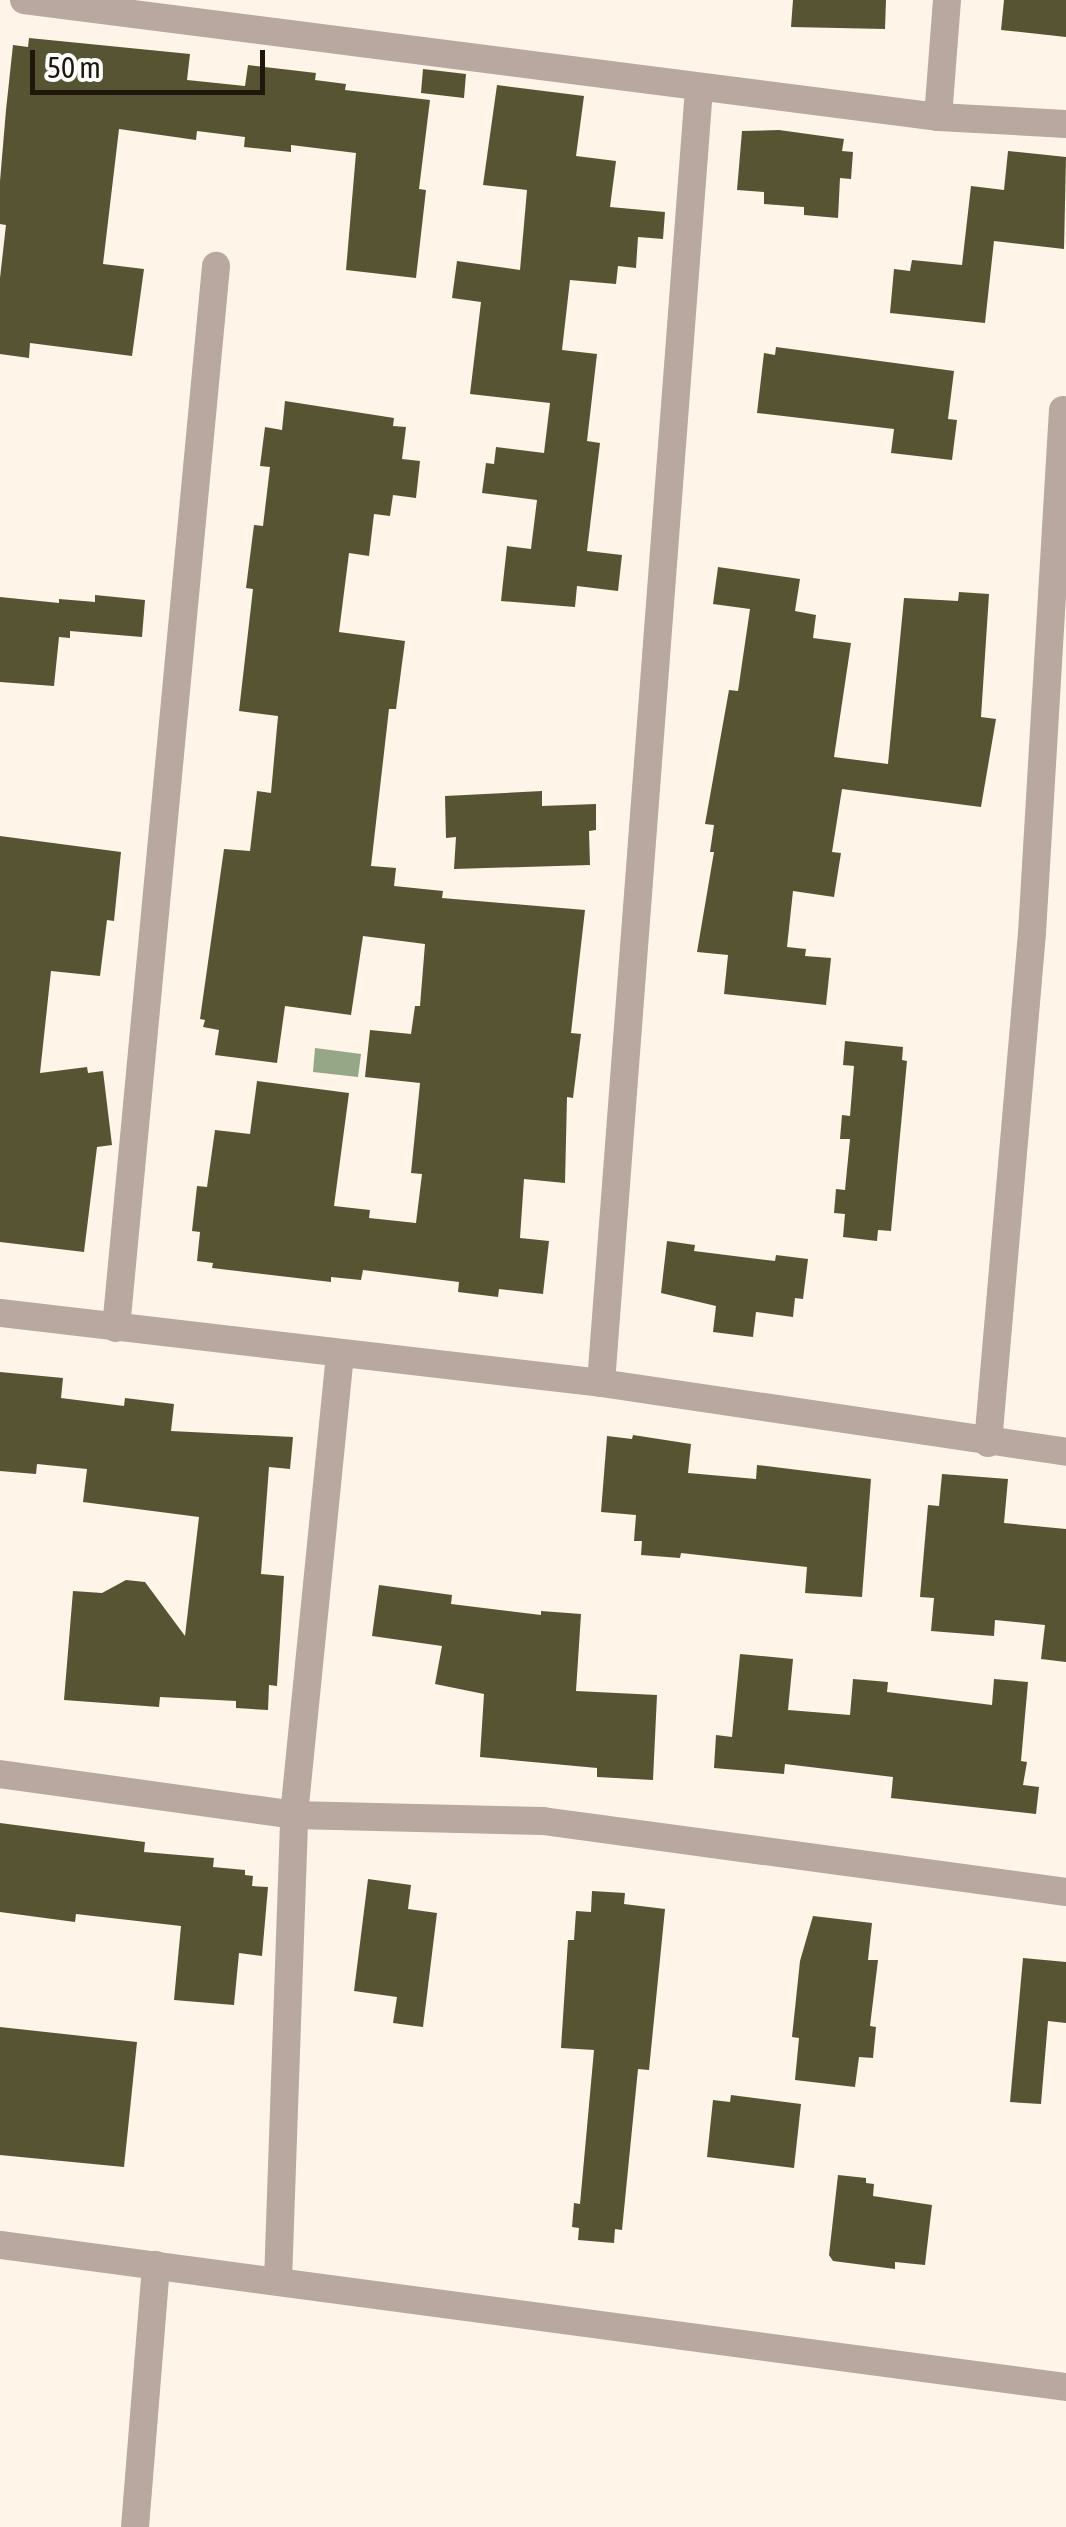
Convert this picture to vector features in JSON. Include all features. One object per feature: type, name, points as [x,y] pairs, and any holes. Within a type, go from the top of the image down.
[{"type":"street","points":[[24,0],[938,117],[1066,124]]},
{"type":"street","points":[[938,117],[947,0]]},
{"type":"street","points":[[601,1383],[699,88]]},
{"type":"street","points":[[116,1328],[216,266]]},
{"type":"street","points":[[988,1443],[1032,932],[1063,410]]},
{"type":"street","points":[[0,1313],[601,1383],[1066,1452]]},
{"type":"street","points":[[278,2281],[294,1815],[340,1353]]},
{"type":"street","points":[[0,1774],[294,1815],[543,1821],[1066,1892]]},
{"type":"street","points":[[0,2244],[1066,2387]]},
{"type":"street","points":[[135,2527],[156,2265]]},
{"type":"shaded area","points":[[315,1048],[361,1054],[358,1077],[313,1072]]},
{"type":"building","points":[[793,0],[886,0],[885,29],[791,27]]},
{"type":"building","points":[[1004,0],[1066,0],[1066,37],[1001,30]]},
{"type":"building","points":[[29,38],[190,54],[187,80],[245,86],[248,65],[316,73],[315,80],[346,84],[345,90],[430,100],[419,189],[426,190],[416,278],[346,270],[356,153],[291,145],[291,152],[244,147],[245,137],[197,131],[196,140],[119,129],[103,264],[144,269],[132,356],[30,343],[29,358],[0,354],[0,278],[6,225],[0,224],[0,181],[6,110],[13,45],[28,47]]},
{"type":"building","points":[[423,69],[466,74],[464,98],[421,93]]},
{"type":"building","points":[[497,85],[584,96],[576,156],[616,161],[610,207],[665,212],[663,239],[638,237],[636,268],[618,266],[616,284],[570,280],[562,350],[597,354],[587,441],[600,443],[587,551],[622,555],[618,591],[577,586],[575,607],[501,601],[507,546],[531,549],[537,500],[482,493],[486,463],[494,464],[496,447],[544,453],[550,403],[470,394],[481,302],[452,298],[457,261],[520,270],[527,190],[483,185]]},
{"type":"building","points":[[779,130],[844,139],[842,151],[853,152],[851,179],[840,178],[838,218],[804,215],[804,207],[764,204],[764,192],[737,190],[742,131]]},
{"type":"building","points":[[1008,151],[1066,157],[1064,249],[994,241],[985,323],[890,313],[894,269],[910,271],[912,260],[962,265],[971,186],[1004,190]]},
{"type":"building","points":[[776,347],[954,371],[948,419],[957,420],[952,460],[891,453],[894,429],[757,413],[764,353],[775,355]]},
{"type":"building","points":[[285,401],[394,418],[393,426],[406,427],[402,459],[420,461],[416,498],[393,495],[390,516],[374,514],[369,556],[349,553],[339,632],[405,641],[396,709],[389,709],[371,866],[396,868],[394,886],[443,891],[442,898],[585,910],[571,1033],[581,1034],[573,1098],[567,1097],[565,1183],[524,1179],[520,1238],[549,1241],[543,1294],[499,1289],[498,1297],[458,1292],[459,1282],[363,1270],[361,1280],[331,1277],[331,1282],[212,1268],[213,1263],[197,1261],[200,1232],[192,1231],[197,1186],[207,1187],[215,1130],[250,1134],[257,1081],[349,1093],[334,1206],[370,1210],[369,1218],[416,1223],[422,1174],[411,1173],[420,1083],[365,1077],[370,1030],[411,1034],[415,1006],[420,1006],[425,944],[363,936],[351,1015],[285,1006],[277,1063],[215,1055],[219,1030],[203,1027],[205,1020],[200,1019],[224,849],[250,851],[257,791],[271,793],[278,716],[239,711],[253,589],[246,588],[254,525],[263,526],[270,467],[260,466],[265,427],[282,430]]},
{"type":"building","points":[[718,567],[800,579],[795,611],[816,615],[813,638],[851,643],[834,757],[888,764],[904,598],[958,601],[959,592],[989,594],[981,717],[996,719],[981,807],[842,789],[832,852],[841,853],[834,897],[793,891],[787,947],[806,949],[805,956],[831,958],[826,1005],[724,994],[728,955],[697,952],[714,852],[710,852],[714,825],[705,824],[729,690],[738,691],[750,609],[713,604]]},
{"type":"building","points":[[95,595],[145,600],[142,637],[70,631],[70,638],[59,637],[54,686],[0,682],[0,597],[59,603],[59,599],[95,602]]},
{"type":"building","points":[[542,791],[542,806],[596,804],[596,830],[589,831],[590,865],[454,869],[456,837],[446,838],[445,796]]},
{"type":"building","points":[[0,836],[121,852],[114,921],[107,920],[100,976],[51,971],[40,1073],[87,1067],[88,1073],[103,1071],[112,1145],[97,1147],[84,1252],[0,1242]]},
{"type":"building","points":[[845,1041],[903,1047],[902,1060],[907,1061],[891,1231],[878,1230],[877,1241],[843,1237],[845,1214],[834,1213],[836,1189],[845,1190],[850,1139],[840,1139],[842,1115],[850,1116],[854,1066],[843,1065]]},
{"type":"building","points":[[667,1241],[695,1245],[694,1251],[775,1261],[776,1255],[808,1259],[803,1299],[795,1298],[793,1317],[756,1312],[753,1337],[713,1332],[716,1306],[661,1293]]},
{"type":"building","points":[[0,1372],[63,1378],[61,1398],[124,1406],[125,1398],[174,1404],[171,1431],[293,1437],[290,1469],[269,1467],[261,1574],[284,1576],[277,1686],[269,1685],[268,1710],[236,1708],[236,1701],[160,1697],[159,1707],[64,1700],[73,1591],[102,1593],[126,1580],[145,1582],[185,1636],[199,1517],[83,1502],[87,1469],[37,1464],[36,1474],[0,1471]]},
{"type":"building","points":[[633,1435],[691,1444],[688,1473],[756,1479],[757,1465],[871,1479],[862,1597],[805,1593],[807,1567],[681,1553],[680,1558],[641,1555],[642,1541],[634,1541],[636,1515],[601,1512],[607,1436],[632,1439]]},
{"type":"building","points":[[942,1474],[1008,1479],[1004,1523],[1066,1529],[1066,1662],[1041,1659],[1045,1625],[995,1620],[994,1636],[931,1631],[934,1598],[920,1597],[928,1505],[939,1506]]},
{"type":"building","points":[[379,1585],[452,1595],[451,1604],[541,1615],[541,1611],[581,1614],[576,1691],[657,1695],[653,1780],[597,1777],[597,1768],[480,1757],[484,1694],[435,1684],[442,1646],[372,1636]]},
{"type":"building","points":[[740,1654],[793,1659],[788,1710],[850,1715],[853,1679],[888,1682],[887,1692],[992,1705],[994,1679],[1028,1682],[1021,1761],[1027,1762],[1023,1785],[1039,1787],[1036,1814],[891,1798],[893,1777],[785,1764],[784,1774],[714,1768],[716,1735],[732,1737]]},
{"type":"building","points":[[0,1823],[145,1842],[144,1852],[214,1858],[213,1867],[245,1870],[245,1875],[253,1876],[252,1886],[268,1887],[262,1956],[239,1953],[234,2005],[174,2000],[181,1926],[76,1914],[75,1922],[0,1912]]},
{"type":"building","points":[[368,1879],[411,1885],[408,1909],[437,1913],[423,2027],[393,2023],[397,1997],[354,1991]]},
{"type":"building","points":[[592,1891],[625,1893],[624,1904],[665,1909],[649,2070],[638,2069],[622,2230],[615,2229],[614,2243],[578,2240],[579,2228],[572,2227],[574,2203],[580,2204],[594,2050],[561,2048],[568,1940],[574,1940],[576,1911],[591,1912]]},
{"type":"building","points":[[813,1916],[872,1923],[868,1960],[878,1960],[870,2026],[876,2027],[873,2058],[859,2057],[855,2087],[795,2080],[799,2038],[792,2037],[800,1961]]},
{"type":"building","points":[[1023,1958],[1066,1962],[1066,2023],[1048,2021],[1041,2104],[1010,2102]]},
{"type":"building","points":[[0,2027],[137,2042],[124,2167],[0,2155]]},
{"type":"building","points":[[731,2095],[801,2104],[794,2168],[707,2157],[713,2100],[730,2102]]},
{"type":"building","points":[[838,2175],[866,2178],[866,2183],[874,2184],[873,2196],[932,2205],[925,2265],[895,2262],[895,2269],[833,2261],[829,2255]]}]
